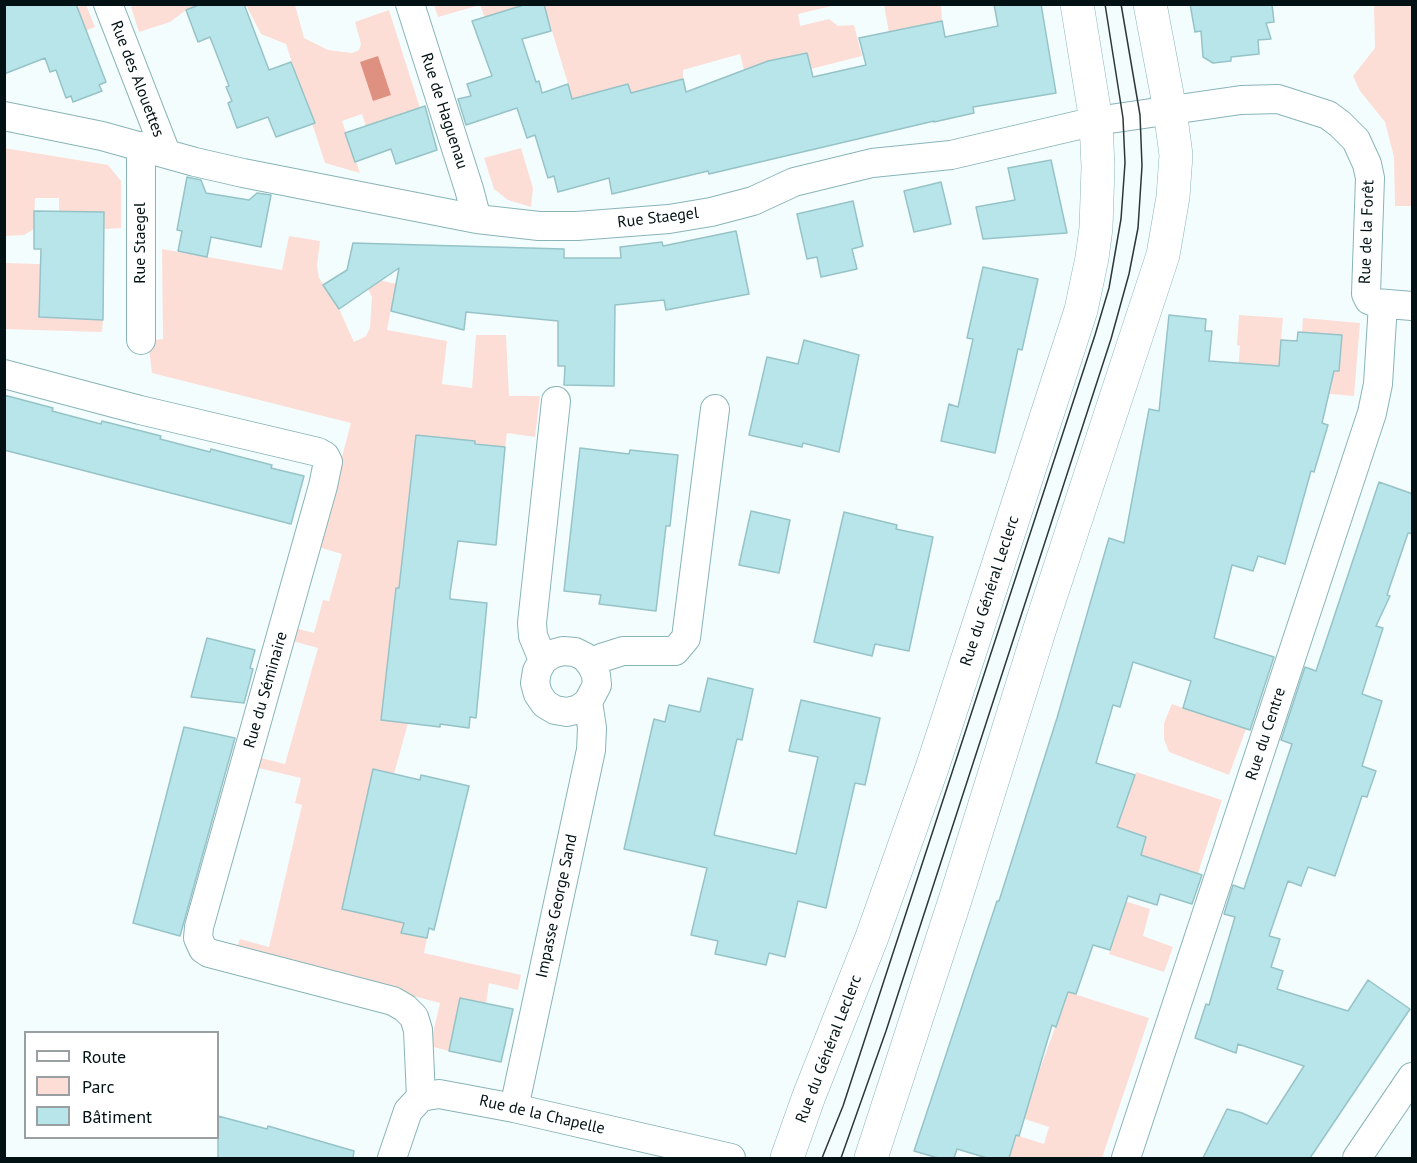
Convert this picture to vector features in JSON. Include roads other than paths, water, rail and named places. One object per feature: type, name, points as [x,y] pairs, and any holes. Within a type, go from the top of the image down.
[{"type":"main road","name":"Rue du Général Leclerc","points":[[787,1158],[809,1096],[872,938],[933,765],[1073,337],[1086,287],[1096,228],[1098,167],[1096,122],[1077,4]]},
{"type":"main road","points":[[871,1158],[1042,622],[1163,255],[1173,197],[1175,140],[1150,4]]},
{"type":"street","name":"Rue des Alouettes","points":[[108,4],[154,150]]},
{"type":"street","name":"Rue de Haguenau","points":[[410,4],[477,219]]},
{"type":"street","name":"Rue de la Forêt","points":[[1170,110],[1242,100],[1278,99],[1328,115],[1340,124],[1356,140],[1367,164],[1370,178],[1365,288],[1369,300],[1383,304],[1413,306]]},
{"type":"street","name":"Rue Staegel","points":[[4,116],[102,136],[243,173],[477,219],[539,226],[577,226],[669,219],[753,201],[794,182],[872,163],[951,155],[1096,122],[1170,110]]},
{"type":"street","name":"Rue Staegel","points":[[141,340],[154,150]]},
{"type":"street","name":"Rue du Centre","points":[[1126,1158],[1372,413],[1378,384],[1383,304]]},
{"type":"street","name":"Rue du Séminaire","points":[[4,374],[140,410],[318,452],[325,456],[328,462],[323,486],[198,938],[203,949],[209,953],[393,1001],[405,1008],[414,1017],[418,1030],[421,1097]]},
{"type":"street","points":[[543,660],[533,636],[532,623],[556,401]]},
{"type":"street","points":[[588,702],[579,709],[567,712],[555,710],[545,704],[538,694],[535,683],[537,671],[543,660],[563,651],[574,652],[585,657],[592,666],[601,658],[623,651],[675,651],[686,638],[715,409]]},
{"type":"street","name":"Impasse George Sand","points":[[514,1108],[591,750],[592,728],[588,702],[597,685],[592,666]]},
{"type":"street","points":[[1357,1158],[1413,1077]]},
{"type":"street","name":"Rue de la Chapelle","points":[[421,1097],[439,1094],[514,1108],[731,1158]]},
{"type":"street","points":[[392,1158],[404,1119],[421,1097]]},
{"type":"tram line","points":[[822,1158],[843,1106],[1109,288],[1121,219],[1125,163],[1123,118],[1105,4]]},
{"type":"tram line","points":[[841,1158],[886,1031],[1111,339],[1129,274],[1138,228],[1142,166],[1140,115],[1121,4]]}]
